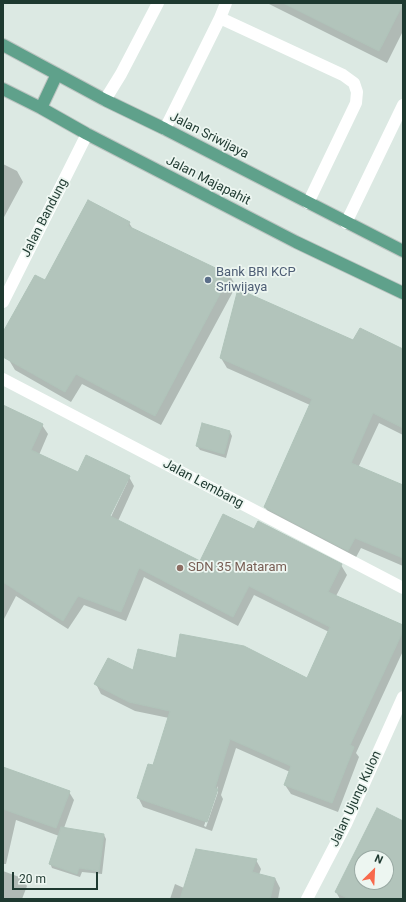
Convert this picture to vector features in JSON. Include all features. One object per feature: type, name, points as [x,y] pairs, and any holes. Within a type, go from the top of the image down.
[{"type":"main road","name":"Jalan Sriwijaya","points":[[3,45],[105,100],[403,251]]},
{"type":"main road","points":[[41,108],[57,74]]},
{"type":"main road","name":"Jalan Majapahit","points":[[3,89],[296,242],[403,293]]},
{"type":"street","points":[[105,100],[121,74],[158,3]]},
{"type":"street","points":[[164,129],[220,18],[226,3]]},
{"type":"street","points":[[220,18],[343,76],[354,83],[357,92],[356,103],[308,203]]},
{"type":"street","points":[[346,223],[403,105]]},
{"type":"street","name":"Jalan Bandung","points":[[3,302],[87,134]]},
{"type":"street","name":"Jalan Lembang","points":[[3,379],[403,588]]},
{"type":"street","name":"Jalan Ujung Kulon","points":[[312,898],[403,697]]},
{"type":"building","points":[[283,3],[403,3],[403,4],[379,51]]},
{"type":"building","points":[[88,200],[130,222],[128,226],[230,275],[155,416],[76,374],[65,392],[3,357],[3,332],[35,275],[45,280]]},
{"type":"building","points":[[238,289],[353,340],[360,328],[403,349],[403,428],[373,413],[351,463],[403,485],[403,558],[355,538],[348,551],[264,507],[312,399],[220,358]]},
{"type":"building","points":[[3,405],[43,424],[31,450],[78,472],[86,455],[130,476],[110,516],[200,561],[223,514],[254,529],[258,521],[342,564],[328,592],[403,625],[403,631],[350,745],[354,747],[332,803],[284,785],[291,766],[230,739],[215,788],[218,789],[207,822],[137,798],[148,764],[153,765],[170,711],[129,702],[94,684],[108,658],[133,670],[138,649],[176,658],[180,634],[244,646],[307,678],[330,627],[249,586],[233,617],[139,568],[121,612],[78,596],[63,621],[3,582]]},
{"type":"building","points":[[202,423],[230,431],[224,454],[196,446]]},
{"type":"building","points":[[3,767],[70,791],[56,828],[3,809]]},
{"type":"building","points":[[377,808],[403,821],[403,899],[349,899],[335,892],[354,854],[354,890],[394,890],[394,850],[356,850]]},
{"type":"building","points":[[61,827],[104,834],[99,871],[79,868],[77,874],[49,864]]},
{"type":"building","points":[[196,849],[257,859],[252,872],[275,878],[270,899],[180,899]]},
{"type":"place","name":"Bank BRI KCP Sriwijaya","points":[[208,280]]},
{"type":"place","name":"SDN 35 Mataram","points":[[180,568]]}]
